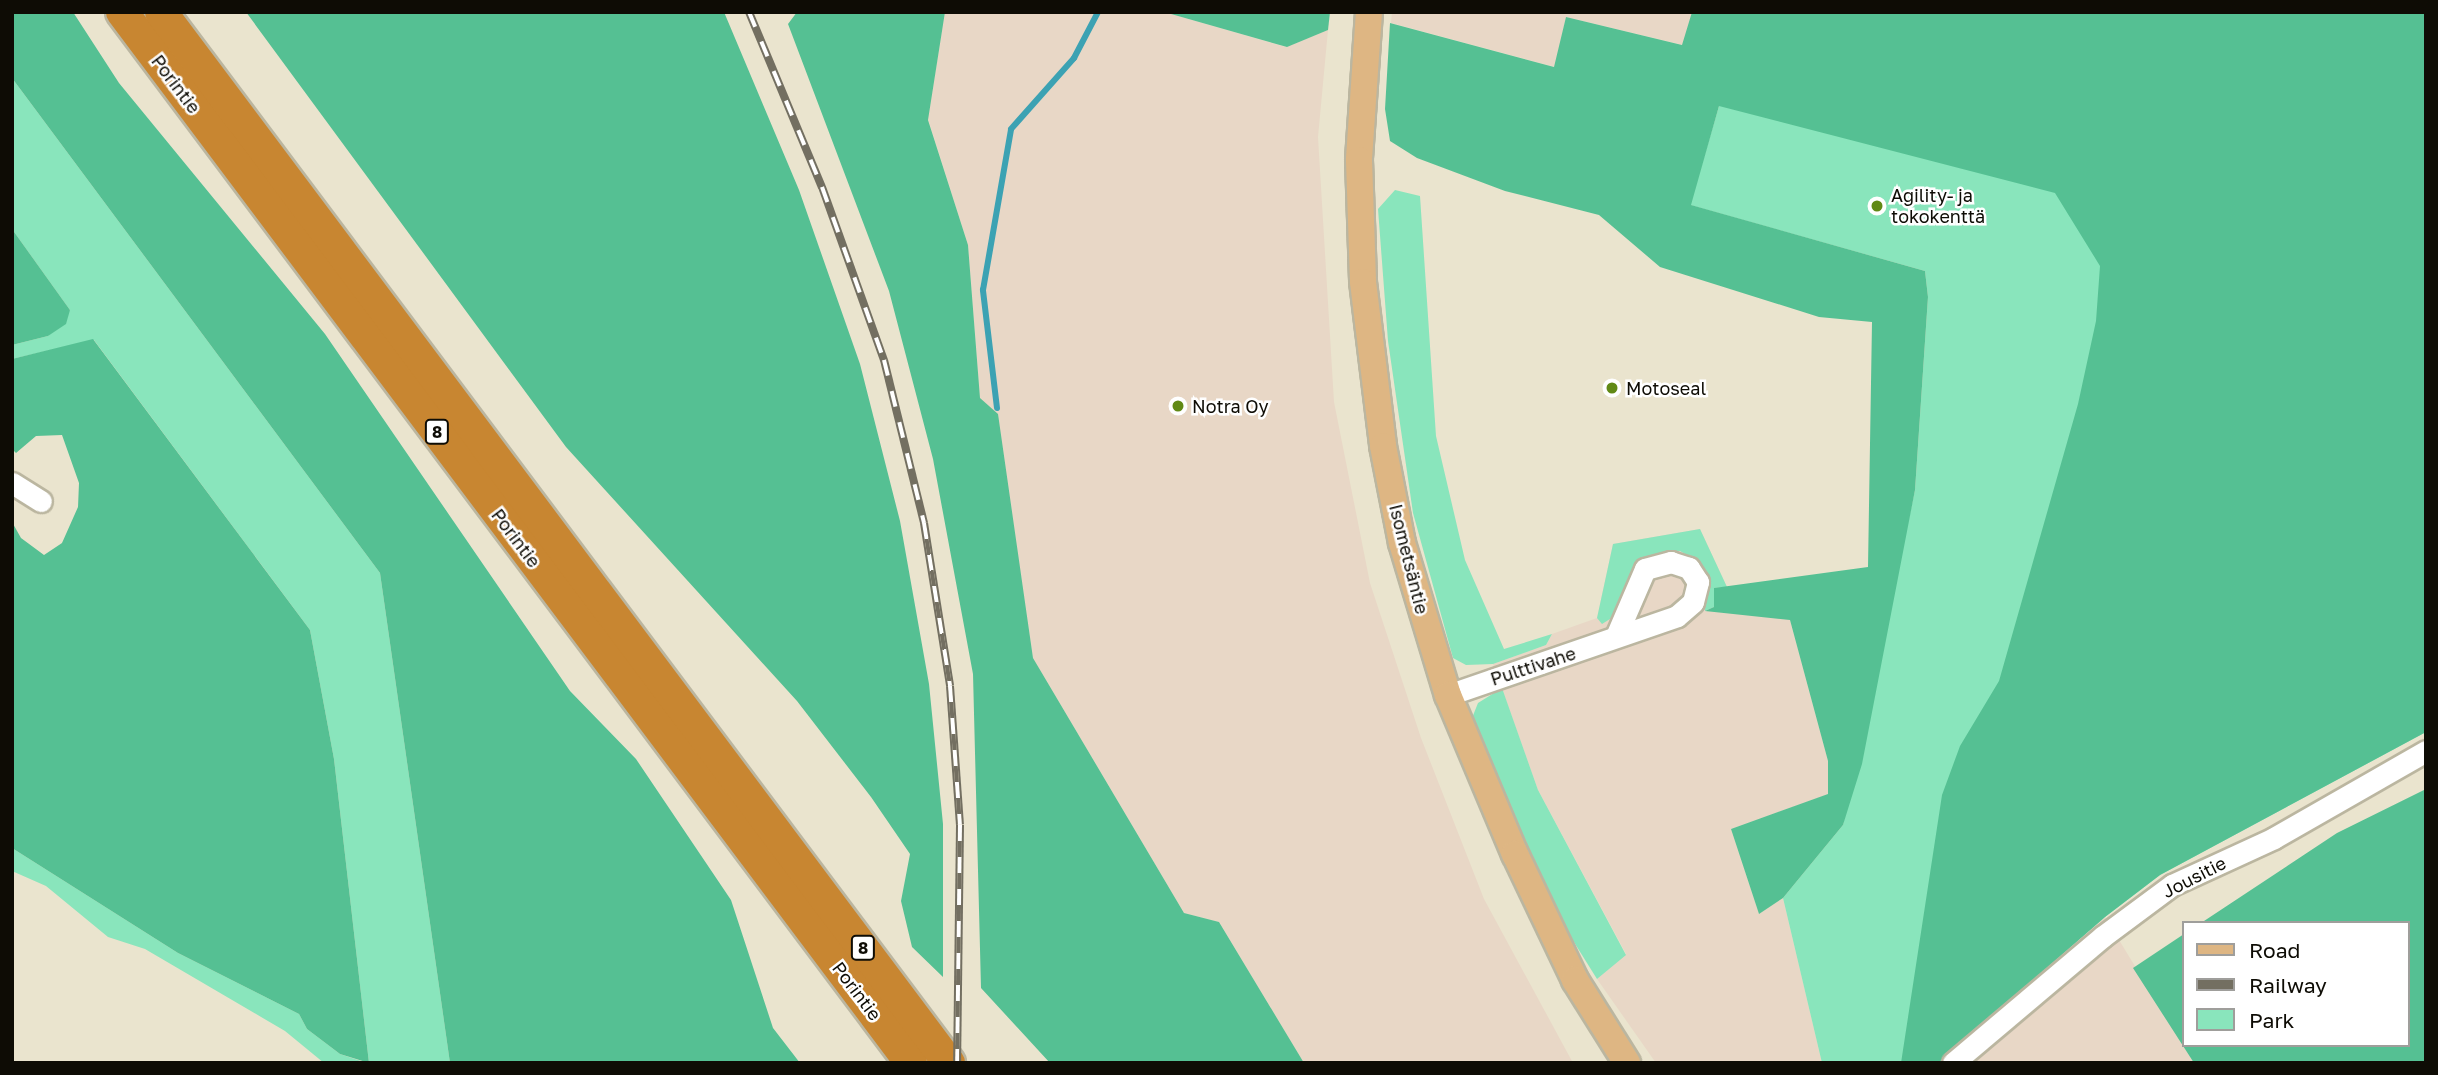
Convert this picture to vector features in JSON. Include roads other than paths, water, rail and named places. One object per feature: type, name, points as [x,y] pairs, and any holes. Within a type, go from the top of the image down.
[{"type":"highway","name":"Porintie","points":[[122,12],[911,1063]]},
{"type":"highway","name":"Porintie","points":[[161,12],[949,1063]]},
{"type":"main road","name":"Isometsäntie","points":[[1369,12],[1359,160],[1370,349],[1402,543],[1448,695],[1515,854],[1575,980],[1627,1063]]},
{"type":"street","points":[[12,483],[41,501]]},
{"type":"street","name":"Pulttivahe","points":[[1448,695],[1588,648],[1617,634]]},
{"type":"street","name":"Jousitie","points":[[1953,1063],[2102,937],[2172,885],[2274,838],[2426,751]]},
{"type":"waterway","points":[[997,408],[983,290],[1011,129],[1074,58],[1098,12]]},
{"type":"railway","points":[[749,12],[822,187],[884,360],[924,523],[950,686],[960,825],[957,1063]]},
{"type":"place","name":"Agility- ja tokokenttä","points":[[1877,206]]},
{"type":"place","name":"Motoseal","points":[[1612,388]]},
{"type":"place","name":"Notra Oy","points":[[1178,406]]}]
